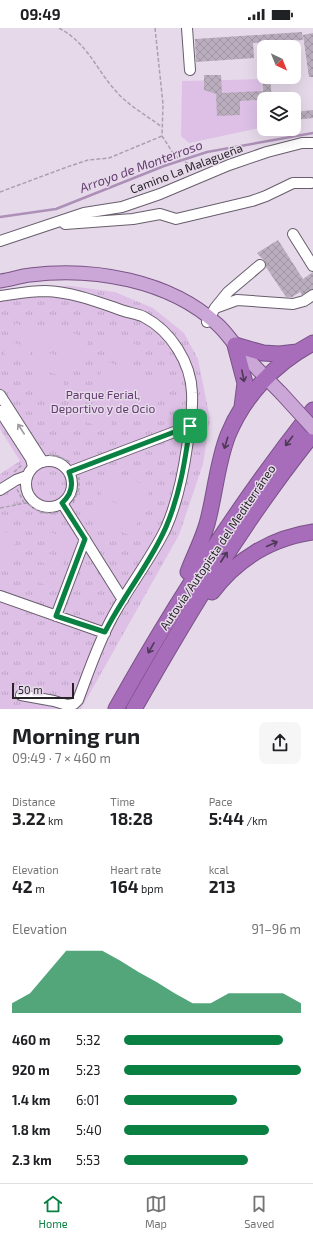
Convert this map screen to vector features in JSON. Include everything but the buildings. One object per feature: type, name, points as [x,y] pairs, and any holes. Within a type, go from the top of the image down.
[{"type":"highway","points":[[177,602],[207,524],[228,436],[242,408],[266,378],[297,352],[313,343]]},
{"type":"highway","points":[[235,345],[263,353],[279,354],[297,352]]},
{"type":"highway","points":[[235,345],[245,382],[242,408]]},
{"type":"highway","name":"Autovía/Autopista del Mediterráneo","points":[[116,709],[177,602],[241,506],[313,410]]},
{"type":"highway","name":"Autovía/Autopista del Mediterráneo","points":[[134,709],[209,581],[260,505],[313,434]]},
{"type":"highway","points":[[182,626],[205,602],[223,578],[250,556],[280,540],[313,532]]},
{"type":"main road","points":[[3,281],[67,280],[111,284],[162,297],[185,309],[211,316],[235,345],[313,428]]},
{"type":"street","points":[[187,28],[190,70]]},
{"type":"street","name":"Camino La Malagueña","points":[[0,241],[84,213],[122,207],[160,194],[229,165],[267,152],[302,143],[313,143]]},
{"type":"street","points":[[61,220],[65,224],[90,223],[160,214],[176,219],[252,201],[293,183],[311,183]]},
{"type":"street","points":[[293,234],[313,266]]},
{"type":"street","points":[[211,316],[228,292],[260,265]]},
{"type":"street","points":[[0,296],[45,291],[91,299],[144,318],[158,327],[171,340],[187,367],[192,394],[190,426],[184,470],[175,504],[166,528],[105,632],[76,702],[68,705],[21,695]]},
{"type":"street","points":[[211,316],[231,303],[242,300],[293,304],[304,301],[313,295]]},
{"type":"street","points":[[231,303],[298,308],[313,301]]},
{"type":"street","points":[[0,395],[43,462]]},
{"type":"street","points":[[0,411],[31,459],[33,467]]},
{"type":"street","points":[[69,472],[190,426]]},
{"type":"street","points":[[43,462],[57,462],[69,472],[72,486],[69,496],[62,503],[47,506],[33,500],[27,492],[27,476],[33,467],[43,462]]},
{"type":"street","points":[[0,490],[16,480],[27,476]]},
{"type":"street","points":[[62,503],[123,600]]},
{"type":"street","points":[[56,616],[85,539]]},
{"type":"street","points":[[0,596],[105,632]]},
{"type":"path","points":[[59,28],[89,53],[107,81],[123,99],[162,127]]},
{"type":"path","points":[[155,28],[163,104],[162,136],[175,156],[187,163],[196,179]]},
{"type":"path","points":[[0,192],[88,160],[109,158],[162,136]]},
{"type":"path","points":[[0,508],[26,503],[31,507]]},
{"type":"green space","points":[[257,79],[257,84],[261,84],[262,92],[257,92],[257,128],[189,143],[181,136],[182,81]]},
{"type":"green space","name":"Parque Ferial, Deportivo y de Ocio","points":[[36,286],[71,286],[115,292],[153,308],[184,333],[198,359],[210,419],[203,464],[179,535],[81,709],[0,709],[0,474],[20,461],[0,429],[0,289]]},
{"type":"green space","points":[[15,323],[38,332],[33,345],[10,336]]},
{"type":"green space","points":[[45,323],[89,339],[81,361],[37,345]]},
{"type":"green space","points":[[112,336],[138,345],[132,360],[106,351]]},
{"type":"green space","points":[[9,341],[32,349],[27,362],[4,354]]},
{"type":"green space","points":[[41,350],[72,361],[66,378],[35,367]]},
{"type":"green space","points":[[105,361],[165,382],[152,419],[92,398]]},
{"type":"green space","points":[[34,372],[64,383],[58,400],[27,389]]},
{"type":"green space","points":[[89,405],[115,414],[109,430],[83,421]]},
{"type":"green space","points":[[109,471],[151,487],[142,510],[100,494]]},
{"type":"green space","points":[[100,497],[141,513],[132,536],[91,520]]},
{"type":"green space","points":[[0,530],[17,536],[14,546],[0,542]]},
{"type":"green space","points":[[50,532],[71,540],[68,550],[47,543]]},
{"type":"green space","points":[[0,548],[12,552],[8,563],[0,560]]},
{"type":"green space","points":[[44,552],[65,559],[61,569],[40,562]]},
{"type":"green space","points":[[37,571],[58,578],[54,588],[34,581]]},
{"type":"waterway","name":"Arroyo de Monterroso","points":[[0,217],[56,209],[164,166],[207,152],[313,133]]},
{"type":"route","points":[[190,426],[184,470],[175,504],[166,528],[151,556],[105,632],[56,616],[85,539],[62,503],[69,496],[71,491],[72,481],[69,472],[190,426]]}]
